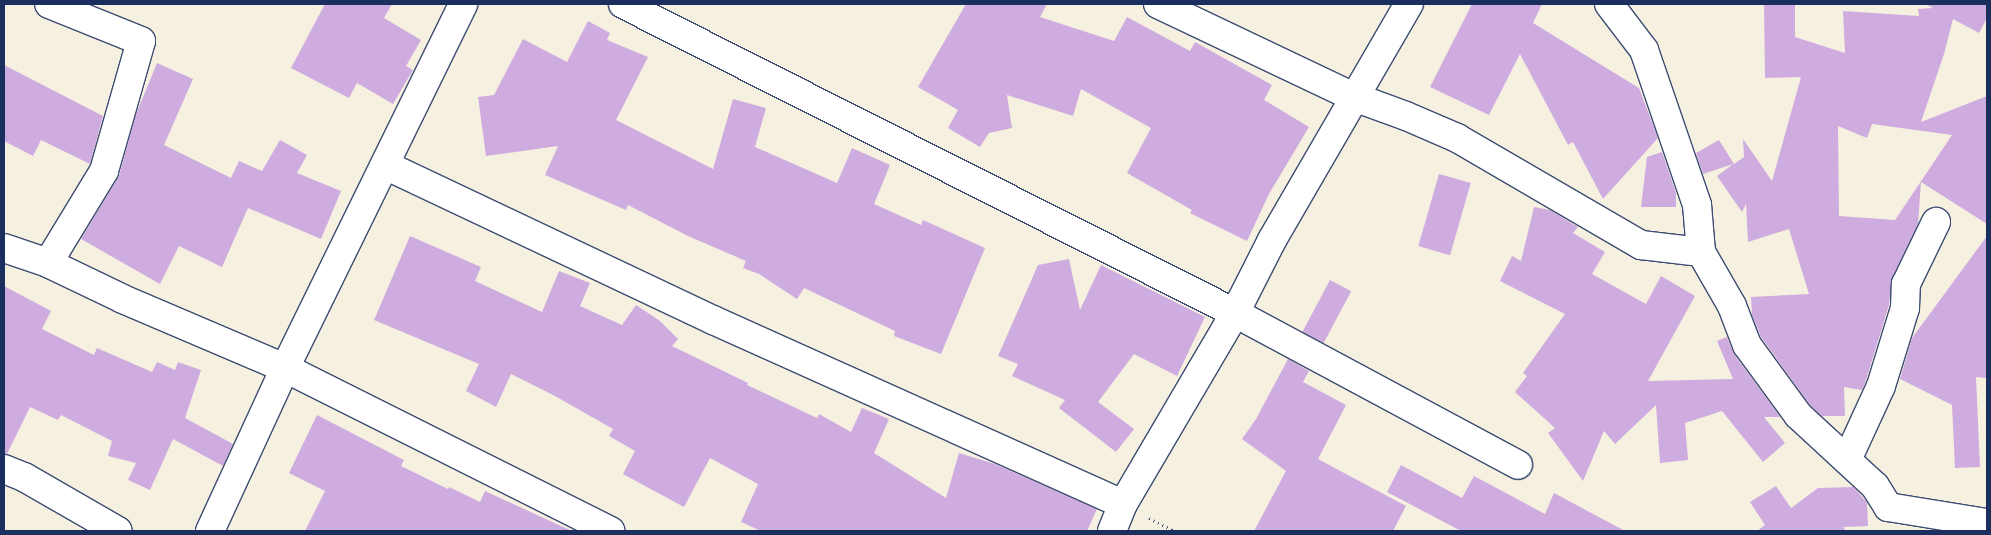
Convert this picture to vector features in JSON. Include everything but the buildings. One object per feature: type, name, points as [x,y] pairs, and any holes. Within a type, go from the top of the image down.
[{"type":"street","points":[[48,262],[104,171],[141,41],[49,4]]},
{"type":"street","points":[[210,531],[285,368],[463,4]]},
{"type":"street","points":[[623,4],[1236,313],[1518,465]]},
{"type":"street","points":[[1158,4],[1354,97],[1406,116],[1457,138],[1641,245],[1702,252]]},
{"type":"street","points":[[1112,531],[1123,504],[1236,313],[1272,240],[1409,4]]},
{"type":"street","points":[[1609,4],[1644,50],[1697,206],[1702,252],[1732,306],[1747,345],[1798,415],[1875,486],[1888,508],[1987,523]]},
{"type":"street","points":[[385,165],[714,320],[1123,504]]},
{"type":"street","points":[[1848,460],[1881,386],[1905,308],[1906,284],[1936,222]]},
{"type":"street","points":[[4,248],[48,262],[123,299],[285,368],[611,531]]},
{"type":"street","points":[[4,469],[24,477],[118,531]]}]
